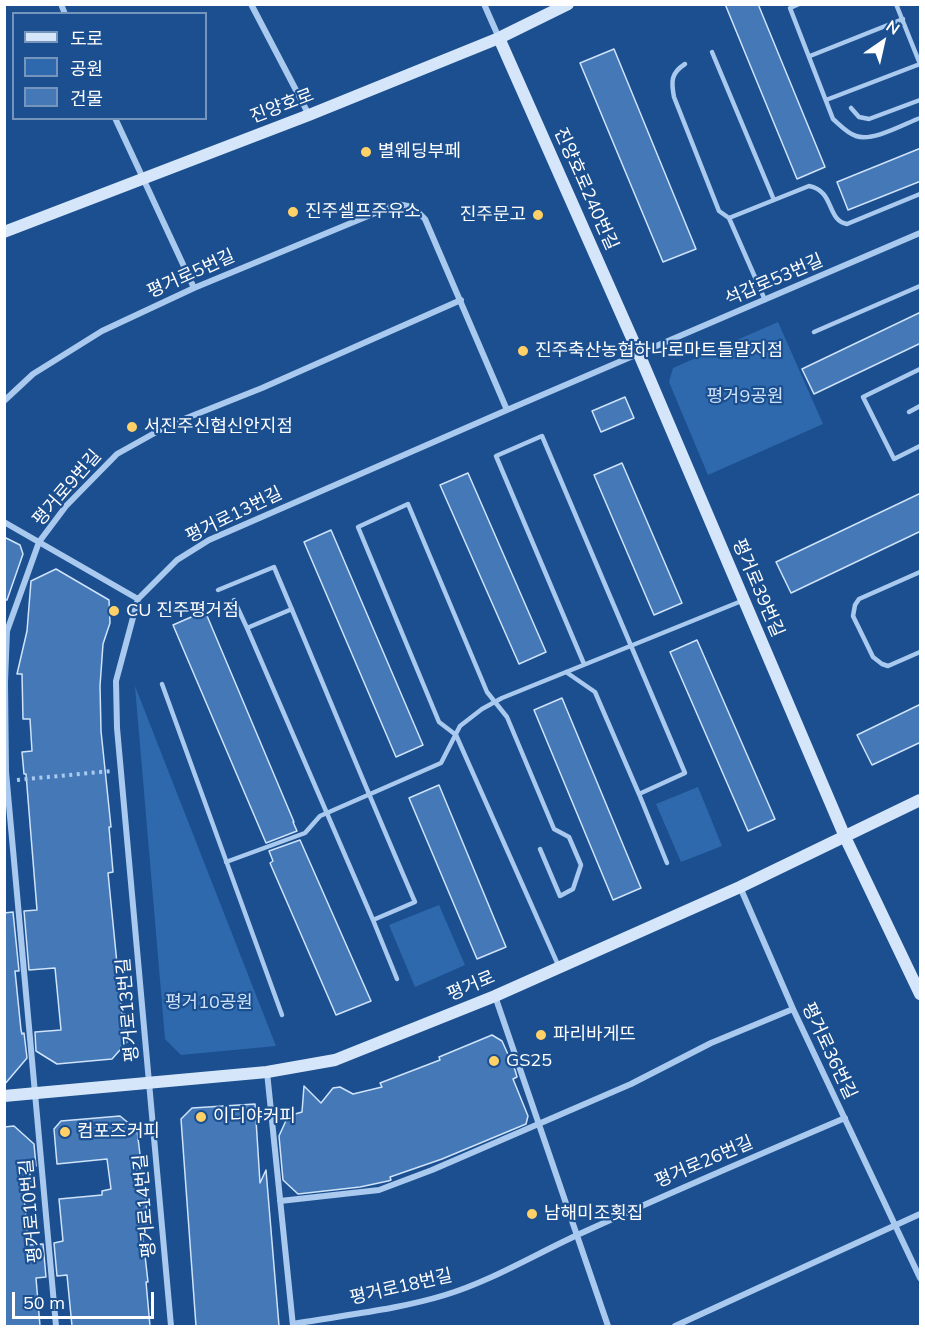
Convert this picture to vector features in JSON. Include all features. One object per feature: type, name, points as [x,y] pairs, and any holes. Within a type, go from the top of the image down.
[{"type":"street","points":[[251,4],[309,115]]},
{"type":"street","points":[[484,4],[500,38]]},
{"type":"street","name":"진양호로","points":[[4,232],[309,115],[500,38],[568,4]]},
{"type":"street","name":"진양호로240번길","points":[[500,38],[639,354]]},
{"type":"street","points":[[116,120],[194,288]]},
{"type":"street","name":"평거로5번길","points":[[4,401],[33,374],[102,331],[194,288],[389,207],[405,205],[413,207],[425,219],[461,300]]},
{"type":"street","name":"석갑로53번길","points":[[639,354],[921,233]]},
{"type":"street","points":[[461,300],[507,410]]},
{"type":"street","name":"평거로9번길","points":[[35,1093],[7,781],[5,682],[7,631],[39,542],[66,506],[117,454],[127,448],[168,425],[262,388],[461,300]]},
{"type":"street","name":"평거로13번길","points":[[149,1083],[121,770],[116,681],[138,599],[177,560],[209,540],[639,354]]},
{"type":"street","name":"평거로39번길","points":[[639,354],[845,837],[921,994]]},
{"type":"street","points":[[4,522],[138,599]]},
{"type":"street","name":"평거로","points":[[4,1096],[267,1072],[335,1060],[495,996],[740,887],[921,800]]},
{"type":"street","name":"평거로36번길","points":[[740,887],[793,1009],[921,1278]]},
{"type":"street","points":[[495,996],[608,1326]]},
{"type":"street","points":[[280,1201],[379,1190],[631,1084],[711,1043],[793,1009]]},
{"type":"street","name":"평거로18번길","points":[[267,1072],[293,1325],[446,1295],[510,1269],[577,1235]]},
{"type":"street","name":"평거로14번길","points":[[149,1083],[171,1326]]},
{"type":"street","name":"평거로10번길","points":[[35,1093],[56,1326]]},
{"type":"street","name":"평거로26번길","points":[[577,1235],[845,1118]]},
{"type":"street","points":[[675,1326],[921,1214]]},
{"type":"lane","points":[[800,4],[790,8],[833,118],[844,129],[857,137],[871,138],[921,118]]},
{"type":"lane","points":[[826,100],[921,64],[896,4]]},
{"type":"lane","points":[[810,56],[903,19]]},
{"type":"lane","points":[[712,52],[774,200]]},
{"type":"lane","points":[[685,64],[678,68],[671,79],[674,97],[719,211],[729,219],[765,300]]},
{"type":"lane","points":[[851,108],[860,117],[870,119],[921,100]]},
{"type":"lane","points":[[729,219],[809,186],[817,188],[827,197],[835,218],[840,223],[847,224],[921,194]]},
{"type":"lane","points":[[814,332],[921,286]]},
{"type":"lane","points":[[921,369],[863,397],[894,459],[921,446]]},
{"type":"lane","points":[[909,412],[921,406]]},
{"type":"lane","points":[[584,664],[496,456],[542,436],[685,773],[639,794]]},
{"type":"lane","points":[[540,849],[560,896],[573,889],[581,865],[569,837],[554,829],[507,717],[487,692],[408,504],[357,527],[438,722],[456,735],[559,967]]},
{"type":"lane","points":[[219,590],[274,567],[415,902],[373,920]]},
{"type":"lane","points":[[921,572],[859,599],[853,616],[873,657],[882,664],[888,666],[921,652]]},
{"type":"lane","points":[[234,600],[397,979]]},
{"type":"lane","points":[[226,862],[305,833],[320,816],[441,763],[460,726],[495,702],[744,600]]},
{"type":"lane","points":[[247,628],[292,609]]},
{"type":"lane","points":[[566,672],[595,692],[667,863]]},
{"type":"lane","points":[[162,684],[282,1015]]},
{"type":"path","points":[[7,781],[121,770]]},
{"type":"green space","name":"평거9공원","points":[[778,322],[823,424],[708,475],[669,382],[673,368]]},
{"type":"green space","name":"평거10공원","points":[[135,686],[276,1046],[181,1055],[165,1039]]},
{"type":"green space","points":[[698,787],[722,846],[681,862],[656,804]]},
{"type":"green space","points":[[439,905],[465,965],[415,987],[389,925]]},
{"type":"building","points":[[725,4],[758,4],[825,167],[797,179]]},
{"type":"building","points":[[614,49],[696,249],[663,262],[580,63]]},
{"type":"building","points":[[921,148],[921,181],[848,210],[837,182]]},
{"type":"building","points":[[921,312],[921,343],[814,394],[802,369]]},
{"type":"building","points":[[625,397],[634,418],[601,432],[592,411]]},
{"type":"building","points":[[622,463],[682,603],[654,615],[594,475]]},
{"type":"building","points":[[468,473],[546,652],[519,664],[440,485]]},
{"type":"building","points":[[921,493],[921,531],[791,593],[776,562]]},
{"type":"building","points":[[331,530],[423,745],[396,757],[304,542]]},
{"type":"building","points":[[4,537],[20,545],[23,554],[7,600],[4,600]]},
{"type":"building","points":[[56,569],[109,600],[110,623],[103,644],[100,686],[101,731],[111,827],[109,827],[113,872],[108,873],[122,1014],[125,1014],[127,1042],[112,1059],[57,1064],[36,1051],[35,1032],[61,1030],[55,968],[29,970],[24,911],[37,910],[26,774],[24,774],[22,752],[32,751],[30,719],[23,719],[22,674],[17,674],[27,631],[31,581]]},
{"type":"building","points":[[205,611],[297,831],[266,843],[173,625]]},
{"type":"building","points":[[697,640],[775,819],[748,831],[670,652]]},
{"type":"building","points":[[562,698],[641,888],[613,900],[534,710]]},
{"type":"building","points":[[921,704],[921,742],[872,765],[857,735]]},
{"type":"building","points":[[439,785],[506,947],[477,959],[409,798]]},
{"type":"building","points":[[300,840],[371,1001],[336,1015],[270,863],[273,861],[269,851]]},
{"type":"building","points":[[13,912],[19,971],[15,971],[21,1030],[22,1034],[24,1033],[27,1058],[4,1085],[4,913]]},
{"type":"building","points":[[492,1035],[502,1041],[515,1070],[517,1077],[513,1079],[528,1116],[526,1124],[442,1159],[390,1177],[391,1180],[388,1181],[360,1187],[298,1194],[283,1180],[279,1136],[288,1116],[302,1112],[304,1086],[321,1103],[333,1088],[340,1087],[353,1094],[382,1087],[380,1083],[440,1060],[439,1057]]},
{"type":"building","points":[[255,1104],[260,1183],[266,1170],[279,1326],[196,1326],[181,1119],[192,1108]]},
{"type":"building","points":[[120,1116],[137,1130],[149,1228],[142,1229],[150,1326],[72,1326],[67,1275],[57,1276],[54,1243],[63,1241],[59,1199],[102,1195],[102,1191],[111,1189],[107,1159],[57,1164],[54,1129],[61,1121]]},
{"type":"building","points":[[14,1126],[34,1144],[36,1166],[29,1167],[31,1181],[23,1181],[28,1245],[43,1244],[46,1277],[36,1278],[40,1326],[4,1326],[4,1127]]},
{"type":"place","name":"별웨딩부페","points":[[366,152]]},
{"type":"place","name":"진주셀프주유소","points":[[293,212]]},
{"type":"place","name":"진주문고","points":[[538,215]]},
{"type":"place","name":"진주축산농협하나로마트들말지점","points":[[523,351]]},
{"type":"place","name":"서진주신협신안지점","points":[[132,427]]},
{"type":"place","name":"CU 진주평거점","points":[[114,611]]},
{"type":"place","name":"파리바게뜨","points":[[541,1035]]},
{"type":"place","name":"GS25","points":[[494,1061]]},
{"type":"place","name":"이디야커피","points":[[201,1117]]},
{"type":"place","name":"컴포즈커피","points":[[65,1132]]},
{"type":"place","name":"남해미조횟집","points":[[532,1214]]}]
